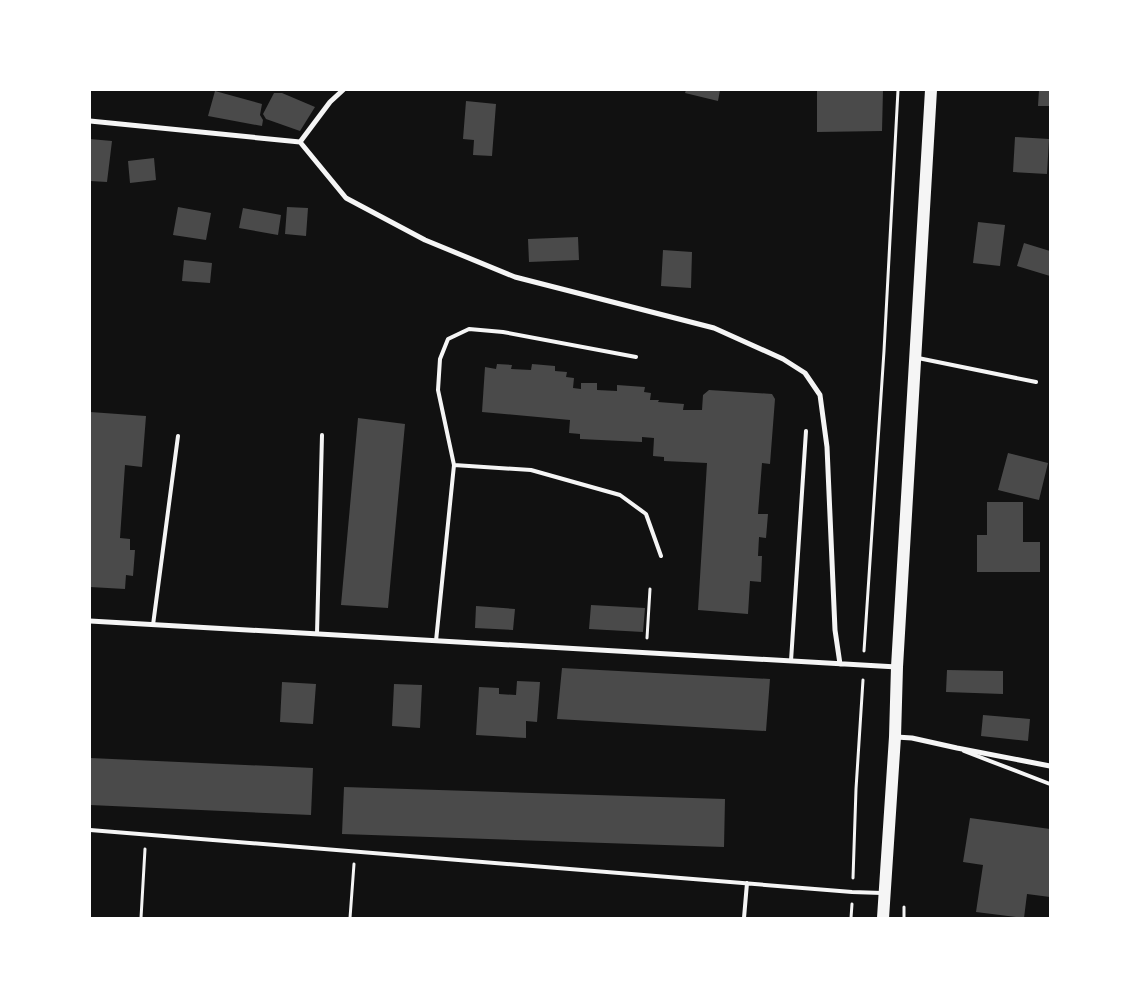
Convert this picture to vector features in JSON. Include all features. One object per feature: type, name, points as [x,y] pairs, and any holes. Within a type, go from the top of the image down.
[{"type":"main road","points":[[883,918],[932,90]]},
{"type":"street","points":[[300,142],[330,102],[343,90]]},
{"type":"street","points":[[90,121],[300,142],[346,198],[425,240],[515,277],[714,328],[783,359],[805,373],[820,395],[827,447],[835,630],[840,664]]},
{"type":"street","points":[[90,622],[897,667]]},
{"type":"street","points":[[895,737],[912,738],[1050,766]]},
{"type":"lane","points":[[436,641],[454,465],[438,390],[440,359],[448,339],[469,329],[486,330],[636,357]]},
{"type":"lane","points":[[916,358],[1036,382]]},
{"type":"lane","points":[[791,661],[806,431]]},
{"type":"lane","points":[[317,634],[322,435]]},
{"type":"lane","points":[[153,625],[178,436]]},
{"type":"lane","points":[[454,465],[531,470],[620,495],[646,514],[661,556]]},
{"type":"lane","points":[[957,748],[1050,784]]},
{"type":"lane","points":[[90,830],[747,884],[884,893]]},
{"type":"lane","points":[[744,918],[747,884]]},
{"type":"path","points":[[851,918],[856,788],[884,351],[898,90]]},
{"type":"path","points":[[646,653],[650,589]]},
{"type":"path","points":[[141,918],[146,834]]},
{"type":"path","points":[[350,918],[355,851]]},
{"type":"building","points":[[686,90],[720,90],[718,101],[685,93]]},
{"type":"building","points":[[817,90],[883,90],[882,131],[817,132]]},
{"type":"building","points":[[1039,90],[1050,90],[1050,106],[1038,106]]},
{"type":"building","points":[[215,91],[262,104],[260,115],[263,120],[262,126],[208,116]]},
{"type":"building","points":[[274,93],[282,93],[315,107],[300,131],[266,119],[263,114]]},
{"type":"building","points":[[466,101],[496,104],[492,156],[473,155],[474,140],[463,139]]},
{"type":"building","points":[[1015,137],[1049,139],[1047,174],[1013,172]]},
{"type":"building","points":[[90,139],[112,141],[107,182],[90,181]]},
{"type":"building","points":[[154,158],[156,180],[130,183],[128,161]]},
{"type":"building","points":[[178,207],[211,213],[206,240],[173,235]]},
{"type":"building","points":[[287,207],[308,208],[306,236],[285,234]]},
{"type":"building","points":[[243,208],[281,215],[278,235],[239,228]]},
{"type":"building","points":[[978,222],[1005,225],[1000,266],[973,263]]},
{"type":"building","points":[[578,237],[579,260],[529,262],[528,239]]},
{"type":"building","points":[[1024,243],[1050,251],[1050,276],[1017,266]]},
{"type":"building","points":[[663,250],[692,252],[691,288],[661,286]]},
{"type":"building","points":[[184,260],[212,263],[210,283],[182,281]]},
{"type":"building","points":[[497,364],[512,365],[511,369],[531,370],[532,364],[555,366],[555,371],[567,372],[566,377],[574,378],[573,388],[581,389],[581,383],[597,383],[597,390],[617,391],[617,385],[645,387],[644,392],[651,393],[650,400],[684,404],[683,410],[702,410],[703,395],[709,390],[772,394],[775,399],[770,464],[762,463],[758,514],[768,514],[766,538],[759,537],[758,556],[762,556],[761,582],[750,581],[748,614],[698,610],[707,463],[664,461],[664,457],[653,456],[654,438],[642,437],[642,442],[580,439],[580,434],[569,433],[570,420],[482,412],[485,367],[496,369]]},
{"type":"building","points":[[90,412],[146,416],[142,467],[125,465],[120,538],[130,539],[130,550],[135,550],[133,576],[126,575],[125,589],[90,587]]},
{"type":"building","points":[[358,418],[405,424],[388,608],[341,605]]},
{"type":"building","points":[[1008,453],[1048,463],[1039,500],[998,490]]},
{"type":"building","points":[[987,502],[1023,502],[1023,542],[1040,542],[1040,572],[977,572],[977,535],[987,535]]},
{"type":"building","points":[[591,605],[645,608],[643,632],[589,629]]},
{"type":"building","points":[[476,606],[515,609],[513,630],[475,628]]},
{"type":"building","points":[[562,668],[770,679],[766,731],[557,719]]},
{"type":"building","points":[[947,670],[1003,671],[1003,694],[946,692]]},
{"type":"building","points":[[517,681],[540,682],[537,722],[526,721],[526,738],[476,735],[479,687],[499,688],[499,694],[516,695]]},
{"type":"building","points":[[282,682],[316,684],[313,724],[280,722]]},
{"type":"building","points":[[394,684],[422,685],[420,728],[392,726]]},
{"type":"building","points":[[983,715],[1030,719],[1028,741],[981,736]]},
{"type":"building","points":[[90,758],[313,768],[311,815],[90,805]]},
{"type":"building","points":[[344,787],[725,799],[724,847],[342,834]]},
{"type":"building","points":[[970,818],[1050,829],[1050,897],[1027,894],[1024,918],[976,912],[983,865],[963,862]]}]
